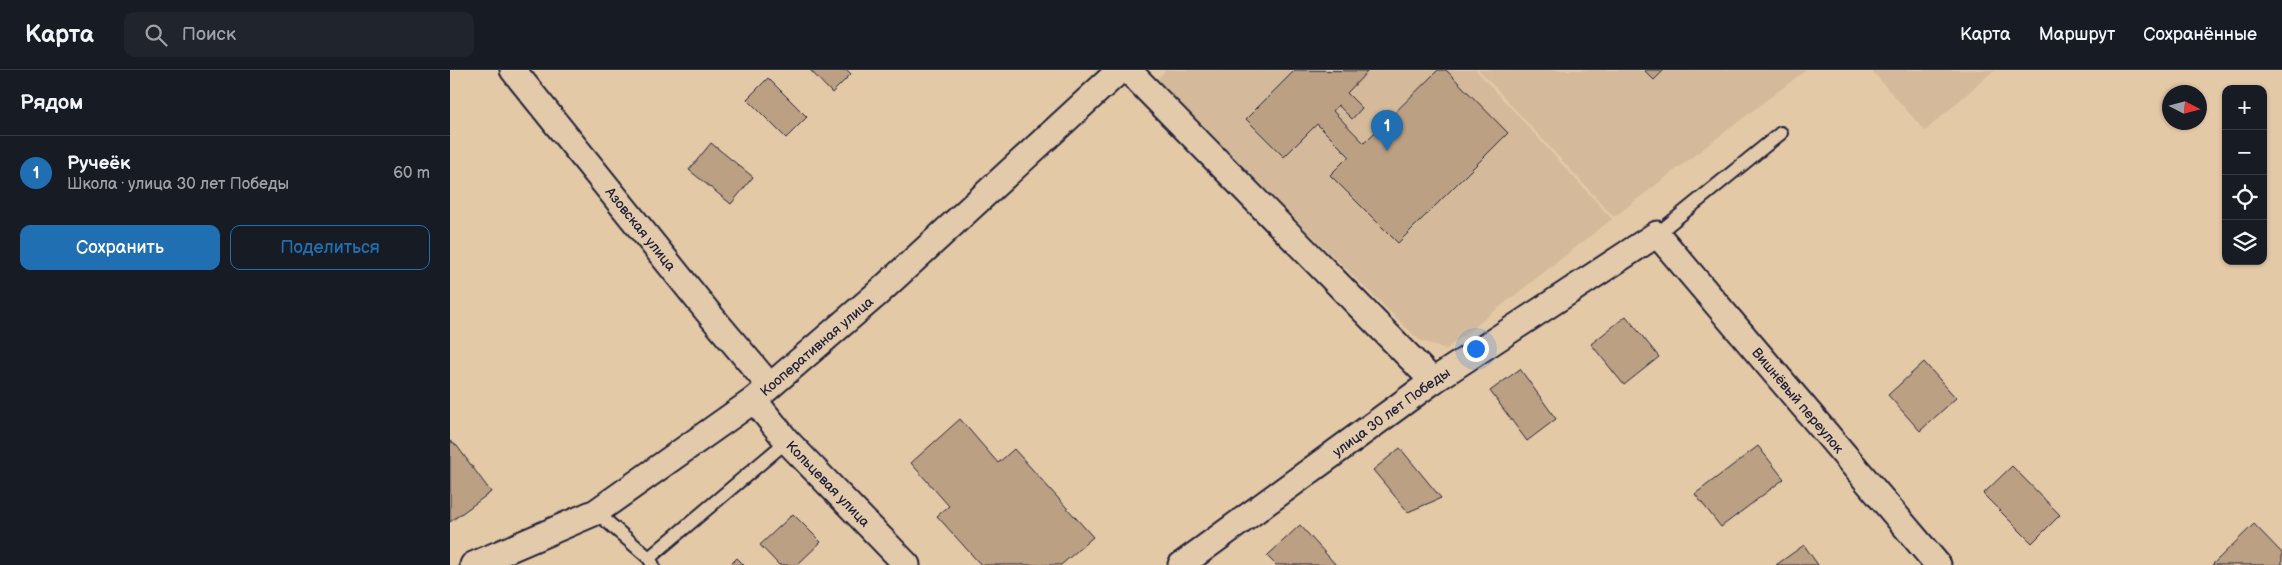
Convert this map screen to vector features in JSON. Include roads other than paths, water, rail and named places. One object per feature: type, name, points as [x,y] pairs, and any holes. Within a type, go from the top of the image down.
[{"type":"street","name":"Азовская улица","points":[[514,70],[711,316],[762,393]]},
{"type":"street","name":"Кооперативная улица","points":[[473,565],[596,512],[762,393],[877,294],[1120,70]]},
{"type":"street","points":[[1128,70],[1432,381]]},
{"type":"street","name":"улица 30 лет Победы","points":[[1181,565],[1432,381],[1657,234]]},
{"type":"street","name":"Вишнёвый переулок","points":[[1657,234],[1926,561]]},
{"type":"street","name":"Кольцевая улица","points":[[762,393],[787,441],[908,565]]},
{"type":"lane","points":[[1657,234],[1781,133]]},
{"type":"lane","points":[[596,512],[651,562],[787,441]]},
{"type":"place","name":"Ручеёк","points":[[1387,151]]}]
